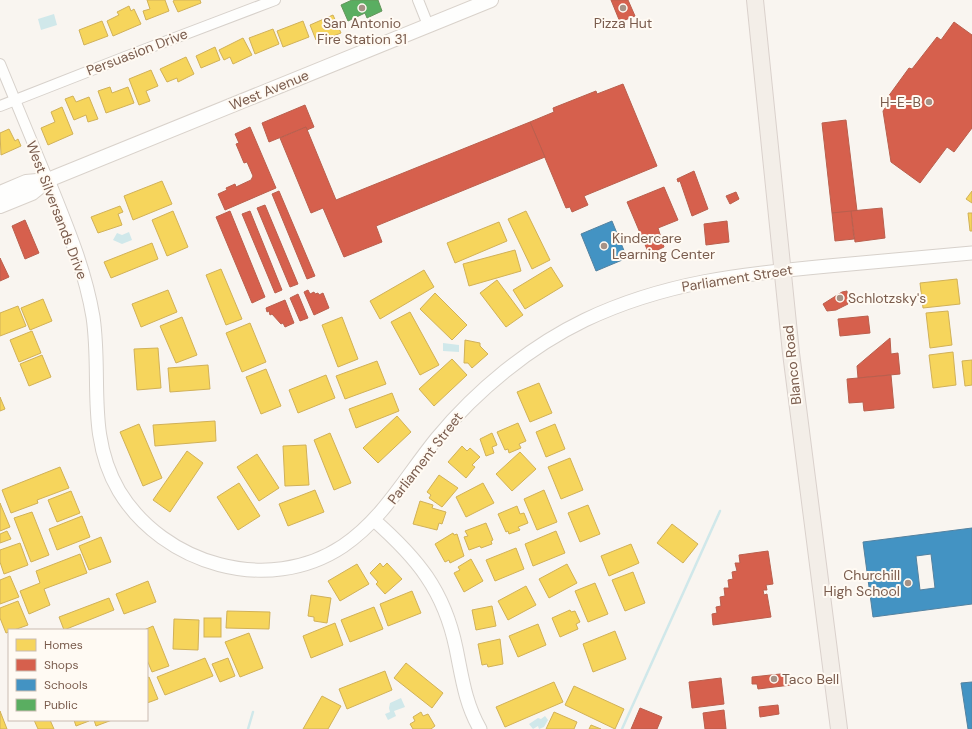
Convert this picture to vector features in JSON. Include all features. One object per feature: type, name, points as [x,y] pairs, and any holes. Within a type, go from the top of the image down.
[{"type":"main road","name":"West Avenue","points":[[0,206],[32,193],[48,180],[491,0]]},
{"type":"main road","name":"Blanco Road","points":[[755,0],[797,409],[838,729]]},
{"type":"main road","name":"West Avenue","points":[[0,193],[26,182],[48,180]]},
{"type":"street","name":"Persuasion Drive","points":[[0,106],[275,0]]},
{"type":"street","points":[[418,0],[428,25]]},
{"type":"street","name":"West Silversands Drive","points":[[0,64],[48,180],[80,264],[93,317],[96,356],[97,424],[104,458],[118,489],[138,516],[166,541],[192,556],[224,566],[258,570],[292,566],[324,556],[351,540],[374,520]]},
{"type":"street","name":"Parliament Street","points":[[374,520],[395,496],[437,438],[462,410],[500,375],[554,338],[584,321],[650,294],[704,281],[782,270],[972,252]]},
{"type":"street","points":[[374,520],[412,556],[435,588],[449,621],[467,702],[480,729]]},
{"type":"water","points":[[54,14],[57,25],[41,30],[38,19]]},
{"type":"water","points":[[129,232],[132,240],[122,244],[113,240],[117,233],[122,235]]},
{"type":"water","points":[[443,343],[459,345],[459,352],[443,351]]},
{"type":"water","points":[[401,698],[405,707],[394,711],[396,716],[388,720],[385,714],[390,712],[390,703]]},
{"type":"water","points":[[545,716],[548,720],[544,727],[539,729],[538,726],[533,729],[529,724],[538,718],[541,719]]},
{"type":"building: Homes","points":[[147,0],[165,0],[169,11],[146,20],[143,11],[150,9]]},
{"type":"building: Homes","points":[[200,0],[201,3],[178,12],[173,1]]},
{"type":"building: Homes","points":[[129,6],[131,11],[134,9],[141,24],[113,36],[107,21],[119,15],[117,12]]},
{"type":"building: Homes","points":[[333,15],[341,33],[328,38],[327,35],[316,40],[310,25]]},
{"type":"building: Homes","points":[[102,21],[108,36],[84,45],[79,30]]},
{"type":"building: Homes","points":[[303,21],[309,37],[283,47],[277,31]]},
{"type":"building: Homes","points":[[273,29],[279,44],[255,54],[249,38]]},
{"type":"building: Homes","points":[[243,38],[252,55],[233,64],[230,57],[224,60],[219,50]]},
{"type":"building: Homes","points":[[215,47],[220,60],[201,68],[196,56]]},
{"type":"building: Homes","points":[[186,57],[194,74],[178,82],[177,78],[167,82],[160,69]]},
{"type":"building: Homes","points":[[151,70],[158,86],[146,91],[150,101],[139,105],[129,79]]},
{"type":"building: Homes","points":[[110,87],[112,93],[128,87],[134,103],[106,113],[98,91]]},
{"type":"building: Homes","points":[[73,96],[76,102],[89,97],[98,119],[88,122],[86,115],[74,120],[65,99]]},
{"type":"building: Homes","points":[[62,107],[73,134],[48,145],[41,128],[55,122],[51,112]]},
{"type":"building: Homes","points":[[9,129],[15,141],[18,139],[21,146],[1,155],[0,133]]},
{"type":"building: Homes","points":[[162,181],[172,204],[133,220],[124,196]]},
{"type":"building: Homes","points":[[972,191],[972,203],[966,199]]},
{"type":"building: Homes","points":[[120,206],[123,212],[118,214],[122,225],[98,233],[91,217]]},
{"type":"building: Homes","points":[[173,211],[188,247],[167,256],[152,220]]},
{"type":"building: Homes","points":[[526,211],[550,260],[532,269],[508,219]]},
{"type":"building: Homes","points":[[968,213],[972,213],[972,231],[970,231]]},
{"type":"building: Homes","points":[[499,222],[507,241],[455,263],[447,243]]},
{"type":"building: Homes","points":[[152,243],[158,259],[111,278],[104,262]]},
{"type":"building: Homes","points":[[515,250],[521,271],[469,286],[463,264]]},
{"type":"building: Homes","points":[[551,267],[563,286],[525,309],[513,290]]},
{"type":"building: Homes","points":[[221,269],[242,319],[226,325],[206,275]]},
{"type":"building: Homes","points":[[424,270],[434,287],[380,319],[370,301]]},
{"type":"building: Homes","points":[[957,279],[960,304],[923,308],[920,283]]},
{"type":"building: Homes","points":[[497,280],[523,315],[506,327],[480,293]]},
{"type":"building: Homes","points":[[168,290],[177,312],[141,327],[132,304]]},
{"type":"building: Homes","points":[[435,293],[467,325],[452,340],[420,309]]},
{"type":"building: Homes","points":[[43,299],[52,321],[30,330],[21,308]]},
{"type":"building: Homes","points":[[18,306],[26,326],[0,336],[0,313]]},
{"type":"building: Homes","points":[[948,311],[952,345],[930,348],[926,313]]},
{"type":"building: Homes","points":[[410,312],[439,365],[420,375],[391,322]]},
{"type":"building: Homes","points":[[182,317],[197,355],[176,363],[160,326]]},
{"type":"building: Homes","points":[[342,317],[358,359],[338,367],[322,325]]},
{"type":"building: Homes","points":[[250,323],[266,362],[242,372],[226,333]]},
{"type":"building: Homes","points":[[32,331],[41,353],[19,362],[10,340]]},
{"type":"building: Homes","points":[[465,340],[480,343],[480,346],[488,354],[472,368],[468,363],[464,363]]},
{"type":"building: Homes","points":[[158,348],[161,388],[137,390],[134,349]]},
{"type":"building: Homes","points":[[953,352],[956,385],[933,388],[929,355]]},
{"type":"building: Homes","points":[[42,355],[51,377],[29,386],[20,364]]},
{"type":"building: Homes","points":[[452,359],[467,375],[434,406],[419,389]]},
{"type":"building: Homes","points":[[972,360],[972,385],[965,386],[962,361]]},
{"type":"building: Homes","points":[[377,361],[386,384],[345,399],[336,376]]},
{"type":"building: Homes","points":[[208,365],[210,389],[170,392],[168,368]]},
{"type":"building: Homes","points":[[266,369],[281,406],[261,414],[246,377]]},
{"type":"building: Homes","points":[[326,375],[335,398],[298,413],[289,390]]},
{"type":"building: Homes","points":[[539,383],[552,413],[530,422],[517,392]]},
{"type":"building: Homes","points":[[392,393],[399,411],[356,428],[349,409]]},
{"type":"building: Homes","points":[[0,397],[5,409],[0,411]]},
{"type":"building: Homes","points":[[397,416],[411,432],[378,463],[363,448]]},
{"type":"building: Homes","points":[[215,421],[216,441],[155,446],[153,425]]},
{"type":"building: Homes","points":[[518,423],[526,441],[519,444],[521,448],[509,453],[508,449],[505,450],[497,432]]},
{"type":"building: Homes","points":[[139,424],[162,478],[143,486],[120,432]]},
{"type":"building: Homes","points":[[555,424],[565,449],[546,457],[536,432]]},
{"type":"building: Homes","points":[[330,433],[351,483],[334,490],[314,440]]},
{"type":"building: Homes","points":[[492,433],[497,445],[492,447],[494,453],[486,456],[480,439]]},
{"type":"building: Homes","points":[[306,445],[309,485],[285,486],[283,446]]},
{"type":"building: Homes","points":[[462,446],[467,451],[470,448],[480,457],[472,465],[475,467],[466,478],[448,462]]},
{"type":"building: Homes","points":[[187,451],[203,463],[170,512],[153,500]]},
{"type":"building: Homes","points":[[520,452],[536,469],[512,491],[496,474]]},
{"type":"building: Homes","points":[[257,454],[279,488],[259,501],[237,467]]},
{"type":"building: Homes","points":[[570,458],[583,490],[561,499],[548,467]]},
{"type":"building: Homes","points":[[60,467],[69,488],[37,500],[38,503],[11,513],[2,490]]},
{"type":"building: Homes","points":[[439,475],[458,488],[442,507],[429,498],[431,495],[427,492]]},
{"type":"building: Homes","points":[[239,483],[260,516],[238,530],[217,497]]},
{"type":"building: Homes","points":[[483,483],[494,503],[466,517],[456,497]]},
{"type":"building: Homes","points":[[315,490],[324,512],[288,526],[279,504]]},
{"type":"building: Homes","points":[[544,490],[557,522],[537,530],[524,499]]},
{"type":"building: Homes","points":[[71,491],[80,513],[57,522],[48,500]]},
{"type":"building: Homes","points":[[420,501],[433,505],[432,508],[446,512],[442,524],[439,523],[437,530],[413,524]]},
{"type":"building: Homes","points":[[0,503],[10,527],[0,531]]},
{"type":"building: Homes","points":[[588,505],[600,534],[580,542],[568,513]]},
{"type":"building: Homes","points":[[517,506],[520,514],[524,513],[528,523],[518,527],[520,530],[509,534],[508,531],[506,532],[498,514]]},
{"type":"building: Homes","points":[[32,512],[49,555],[31,562],[14,518]]},
{"type":"building: Homes","points":[[82,516],[90,537],[57,550],[49,529]]},
{"type":"building: Homes","points":[[486,523],[493,540],[491,541],[492,544],[469,550],[464,537],[468,536],[465,531]]},
{"type":"building: Homes","points":[[672,524],[698,544],[683,563],[657,543]]},
{"type":"building: Homes","points":[[7,531],[11,539],[0,543],[0,534]]},
{"type":"building: Homes","points":[[556,531],[565,553],[533,566],[525,544]]},
{"type":"building: Homes","points":[[453,533],[454,535],[457,534],[464,556],[450,563],[449,560],[445,562],[435,544]]},
{"type":"building: Homes","points":[[101,537],[111,562],[89,570],[79,546]]},
{"type":"building: Homes","points":[[20,543],[28,565],[4,574],[0,562],[0,550]]},
{"type":"building: Homes","points":[[631,544],[639,563],[609,576],[601,556]]},
{"type":"building: Homes","points":[[516,548],[524,569],[495,581],[486,560]]},
{"type":"building: Homes","points":[[80,554],[87,573],[44,589],[50,605],[29,614],[20,591],[40,583],[36,571]]},
{"type":"building: Homes","points":[[471,559],[483,581],[464,592],[454,573],[460,570],[458,567]]},
{"type":"building: Homes","points":[[380,563],[383,567],[387,563],[402,579],[385,594],[376,584],[378,582],[370,573]]},
{"type":"building: Homes","points":[[357,564],[369,584],[340,601],[328,581]]},
{"type":"building: Homes","points":[[567,564],[577,583],[549,598],[539,579]]},
{"type":"building: Homes","points":[[633,572],[645,603],[625,611],[612,580]]},
{"type":"building: Homes","points":[[10,576],[19,597],[0,604],[0,580]]},
{"type":"building: Homes","points":[[148,581],[156,602],[124,614],[116,594]]},
{"type":"building: Homes","points":[[595,583],[608,614],[588,622],[575,591]]},
{"type":"building: Homes","points":[[526,586],[536,605],[508,620],[498,601]]},
{"type":"building: Homes","points":[[412,591],[421,613],[388,626],[380,604]]},
{"type":"building: Homes","points":[[311,595],[331,598],[327,623],[314,621],[314,617],[308,616]]},
{"type":"building: Homes","points":[[109,598],[114,610],[66,629],[64,629],[59,617]]},
{"type":"building: Homes","points":[[18,601],[28,625],[17,629],[8,629],[8,632],[6,633],[0,618],[0,608]]},
{"type":"building: Homes","points":[[492,606],[496,626],[476,630],[472,610]]},
{"type":"building: Homes","points":[[374,607],[383,629],[350,642],[341,620]]},
{"type":"building: Homes","points":[[570,610],[571,612],[575,611],[580,622],[576,624],[578,629],[560,637],[552,618]]},
{"type":"building: Homes","points":[[227,611],[270,612],[269,629],[226,628]]},
{"type":"building: Homes","points":[[204,618],[221,618],[221,637],[204,637]]},
{"type":"building: Homes","points":[[174,619],[199,620],[198,650],[173,649]]},
{"type":"building: Homes","points":[[335,623],[343,645],[311,658],[303,636]]},
{"type":"building: Homes","points":[[538,624],[546,645],[518,657],[509,636]]},
{"type":"building: Homes","points":[[153,626],[169,666],[152,672],[148,662],[148,629],[146,629]]},
{"type":"building: Homes","points":[[615,631],[626,659],[593,672],[583,644]]},
{"type":"building: Homes","points":[[249,633],[263,668],[240,677],[225,642]]},
{"type":"building: Homes","points":[[500,639],[503,664],[488,667],[487,664],[482,665],[478,644]]},
{"type":"building: Homes","points":[[205,658],[213,676],[165,695],[157,677]]},
{"type":"building: Homes","points":[[228,658],[235,676],[220,682],[212,664]]},
{"type":"building: Homes","points":[[406,663],[443,693],[432,708],[394,678]]},
{"type":"building: Homes","points":[[385,671],[392,690],[347,709],[339,689]]},
{"type":"building: Homes","points":[[148,678],[158,699],[148,703]]},
{"type":"building: Homes","points":[[554,682],[563,702],[505,727],[496,707]]},
{"type":"building: Homes","points":[[574,686],[624,709],[615,729],[565,705]]},
{"type":"building: Homes","points":[[322,696],[341,706],[328,729],[303,729]]},
{"type":"building: Homes","points":[[0,711],[7,729],[0,729]]},
{"type":"building: Homes","points":[[421,712],[423,716],[428,714],[435,726],[431,729],[413,729],[410,724],[415,721],[413,717]]},
{"type":"building: Homes","points":[[554,712],[577,722],[574,729],[546,729]]},
{"type":"building: Homes","points":[[34,721],[50,721],[54,729],[38,729]]},
{"type":"building: Homes","points":[[74,721],[89,721],[76,726]]},
{"type":"building: Homes","points":[[94,721],[109,721],[96,726]]},
{"type":"building: Homes","points":[[591,725],[601,729],[589,729]]},
{"type":"building: Shops","name":"Pizza Hut","points":[[611,0],[628,0],[635,16],[620,22]]},
{"type":"building: Shops","name":"H-E-B","points":[[954,22],[972,35],[972,128],[954,152],[947,147],[920,183],[891,162],[883,111],[888,104],[885,101],[909,68],[912,69],[937,37],[941,40]]},
{"type":"building: Shops","points":[[623,84],[657,166],[584,196],[588,205],[572,212],[570,207],[566,208],[530,122],[554,112],[553,108],[596,91],[597,94]]},
{"type":"building: Shops","points":[[305,105],[314,127],[307,130],[306,127],[269,142],[262,123]]},
{"type":"building: Shops","points":[[846,120],[857,211],[832,213],[822,123]]},
{"type":"building: Shops","points":[[530,122],[545,157],[376,226],[382,242],[344,257],[323,208],[311,213],[280,138],[306,127],[336,200]]},
{"type":"building: Shops","points":[[250,127],[276,188],[225,210],[218,194],[235,184],[236,187],[251,180],[253,176],[247,162],[244,163],[236,144],[239,143],[235,134]]},
{"type":"building: Shops","points":[[694,171],[708,209],[692,216],[680,181],[678,182],[677,179]]},
{"type":"building: Shops","points":[[664,187],[678,220],[658,228],[664,247],[649,254],[627,202]]},
{"type":"building: Shops","points":[[279,191],[315,276],[307,279],[272,194]]},
{"type":"building: Shops","points":[[736,192],[739,199],[730,204],[726,196]]},
{"type":"building: Shops","points":[[265,205],[298,284],[290,287],[257,208]]},
{"type":"building: Shops","points":[[882,208],[885,238],[855,242],[851,211]]},
{"type":"building: Shops","points":[[230,211],[265,297],[252,303],[216,217]]},
{"type":"building: Shops","points":[[250,211],[282,290],[275,293],[242,214]]},
{"type":"building: Shops","points":[[851,211],[854,239],[835,241],[832,213]]},
{"type":"building: Shops","points":[[25,220],[39,253],[25,259],[12,226]]},
{"type":"building: Shops","points":[[727,221],[729,242],[706,245],[704,224]]},
{"type":"building: Shops","points":[[0,258],[9,277],[0,281]]},
{"type":"building: Shops","points":[[308,290],[310,294],[314,292],[315,294],[318,293],[319,295],[323,293],[329,308],[314,315],[304,292]]},
{"type":"building: Shops","name":"Schlotzsky's","points":[[847,291],[848,304],[836,310],[827,311],[823,304],[842,292]]},
{"type":"building: Shops","points":[[298,294],[308,318],[300,321],[290,298]]},
{"type":"building: Shops","points":[[285,300],[294,323],[285,327],[283,323],[281,324],[272,314],[270,315],[269,311],[267,312],[266,308]]},
{"type":"building: Shops","points":[[868,316],[870,333],[840,336],[838,319]]},
{"type":"building: Shops","points":[[890,338],[891,354],[898,353],[900,374],[858,378],[857,366]]},
{"type":"building: Shops","points":[[891,375],[894,408],[864,411],[863,402],[849,403],[847,379]]},
{"type":"building: Shops","points":[[768,551],[773,584],[766,585],[767,590],[763,590],[764,595],[767,594],[771,617],[713,625],[712,614],[717,613],[716,607],[721,606],[720,597],[725,596],[724,588],[729,588],[728,580],[733,579],[732,572],[737,571],[735,563],[740,563],[739,555]]},
{"type":"building: Shops","points":[[790,673],[791,685],[758,689],[757,684],[752,684],[752,677]]},
{"type":"building: Shops","points":[[721,678],[724,704],[692,708],[689,682]]},
{"type":"building: Shops","points":[[778,705],[779,714],[760,717],[759,707]]},
{"type":"building: Shops","points":[[640,708],[662,717],[657,729],[631,729]]},
{"type":"building: Shops","points":[[724,710],[726,729],[705,729],[703,713]]},
{"type":"building: Schools","name":"Kindercare Learning Center","points":[[612,221],[627,258],[596,271],[581,234]]},
{"type":"building: Schools","points":[[972,528],[972,604],[873,617],[863,542]],"holes":[[[931,554],[935,588],[920,590],[916,556]]]},
{"type":"building: Schools","points":[[972,682],[972,729],[968,729],[961,683]]},
{"type":"building: Public","name":"San Antonio Fire Station 31","points":[[352,0],[378,0],[382,11],[367,18],[365,13],[348,21],[341,5]]},
{"type":"waterway","points":[[622,729],[720,511]]},
{"type":"waterway","points":[[248,729],[253,712]]},
{"type":"place","name":"San Antonio Fire Station 31","points":[[362,8]]},
{"type":"place","name":"Pizza Hut","points":[[623,8]]},
{"type":"place","name":"H-E-B","points":[[929,102]]},
{"type":"place","name":"Kindercare Learning Center","points":[[604,246]]},
{"type":"place","name":"Schlotzsky's","points":[[840,298]]},
{"type":"place","name":"Churchill High School","points":[[908,583]]},
{"type":"place","name":"Taco Bell","points":[[774,679]]}]
